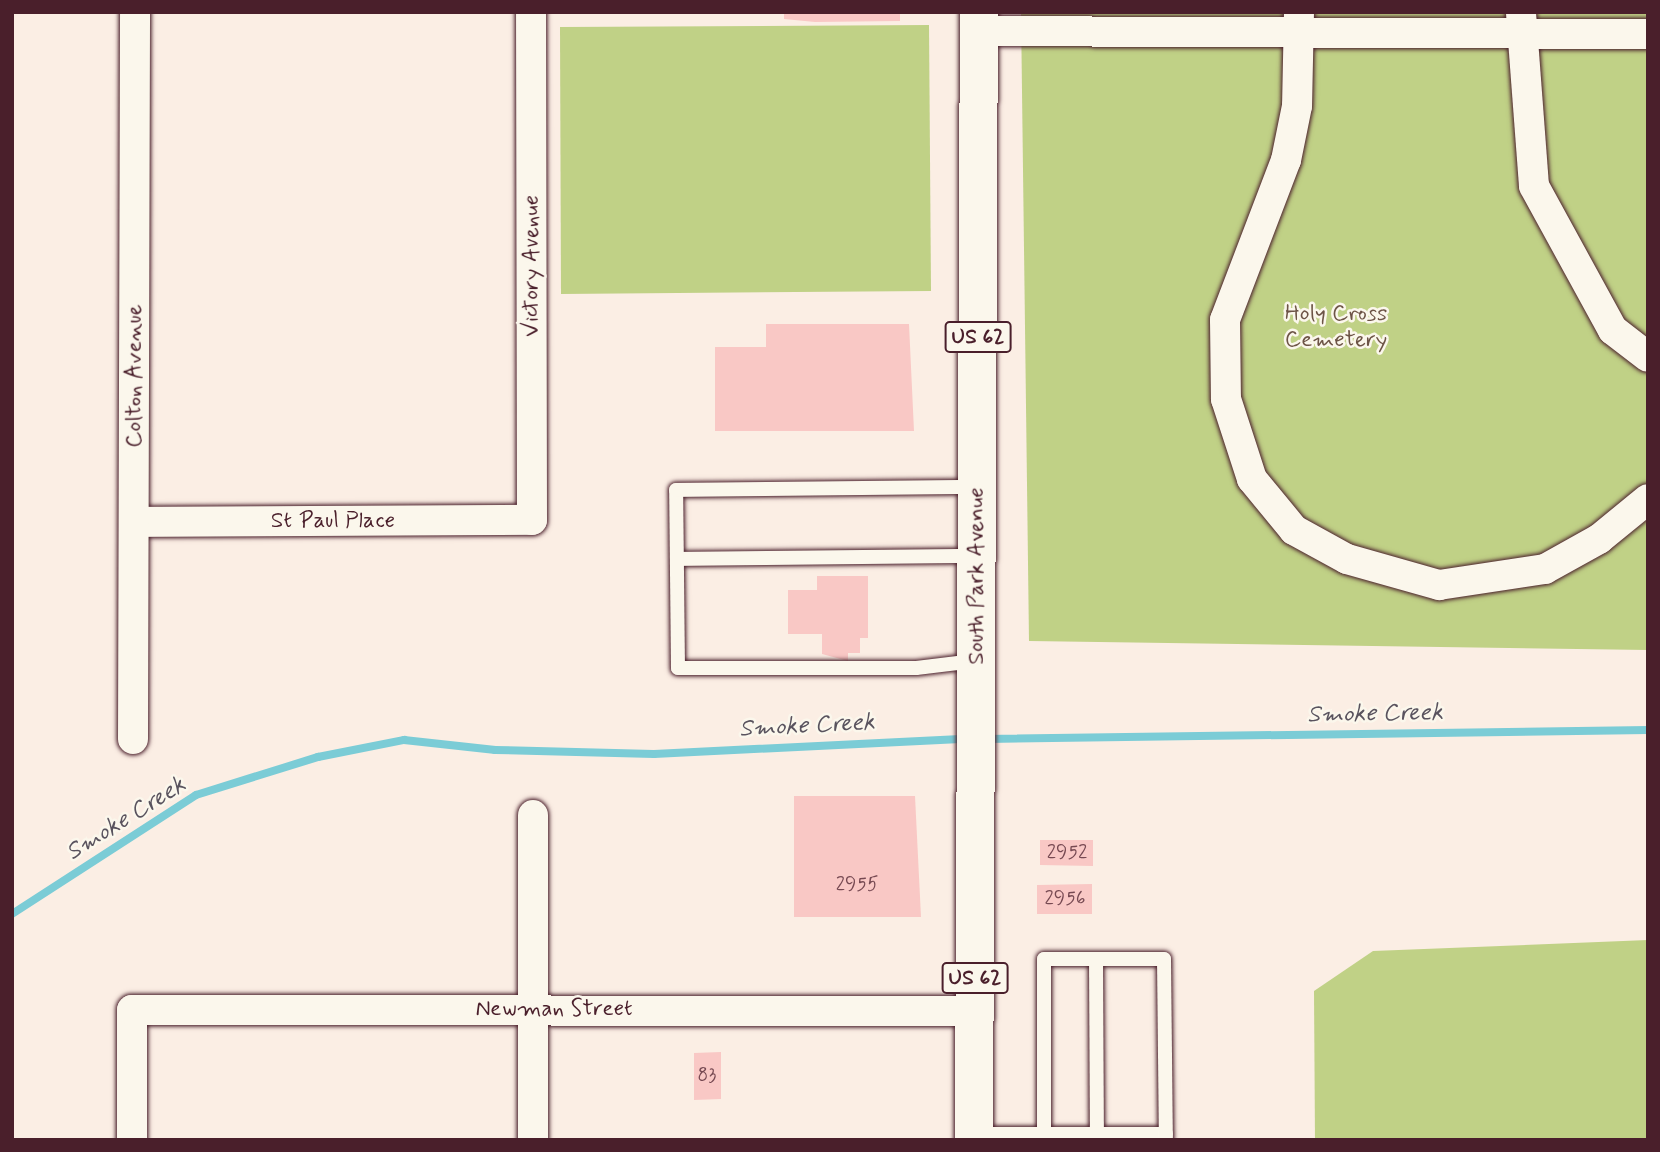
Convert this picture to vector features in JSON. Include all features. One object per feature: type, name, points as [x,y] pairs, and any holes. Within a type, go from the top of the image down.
[{"type":"main road","name":"South Park Avenue","points":[[974,1137],[980,22]]},
{"type":"street","name":"Colton Avenue","points":[[133,739],[135,12]]},
{"type":"street","name":"Victory Avenue","points":[[531,12],[532,520]]},
{"type":"street","points":[[980,22],[1521,22],[1648,34]]},
{"type":"street","points":[[1299,22],[1297,106],[1286,160],[1225,320],[1226,399],[1252,479],[1294,530],[1348,559],[1439,585],[1545,569],[1599,539],[1648,499]]},
{"type":"street","points":[[1521,22],[1534,186],[1613,330],[1648,357]]},
{"type":"street","name":"St Paul Place","points":[[134,522],[532,520]]},
{"type":"street","points":[[533,815],[533,1140]]},
{"type":"street","name":"Newman Street","points":[[132,1140],[132,1010],[975,1011]]},
{"type":"lane","points":[[976,661],[916,668],[678,668],[676,490],[978,487]]},
{"type":"lane","points":[[677,559],[977,556]]},
{"type":"lane","points":[[974,1137],[1044,1137],[1097,1137],[1166,1137],[1164,959],[1044,959],[1044,1137]]},
{"type":"lane","points":[[1096,959],[1097,1137]]},
{"type":"green space","name":"Holy Cross Cemetery","points":[[1021,12],[1648,12],[1648,650],[1029,641]]},
{"type":"green space","points":[[929,25],[931,291],[561,294],[560,27]]},
{"type":"green space","points":[[1648,940],[1648,1140],[1315,1140],[1314,991],[1373,951]]},
{"type":"building","points":[[784,12],[900,12],[900,21],[815,22],[784,19]]},
{"type":"building","points":[[766,324],[909,324],[914,431],[715,431],[715,347],[766,347]]},
{"type":"building","points":[[817,576],[868,576],[868,638],[860,638],[860,653],[848,653],[848,661],[822,654],[822,634],[788,634],[788,590],[817,590]]},
{"type":"building","points":[[794,796],[915,796],[921,917],[794,917]]},
{"type":"building","points":[[1040,840],[1093,840],[1093,866],[1040,865]]},
{"type":"building","points":[[1092,884],[1092,914],[1037,914],[1037,885]]},
{"type":"building","points":[[721,1052],[721,1099],[694,1100],[694,1053]]},
{"type":"waterway","name":"Smoke Creek","points":[[986,739],[1648,730]]},
{"type":"waterway","name":"Smoke Creek","points":[[12,914],[196,795],[318,757],[404,740],[495,750],[654,754],[966,739]]}]
